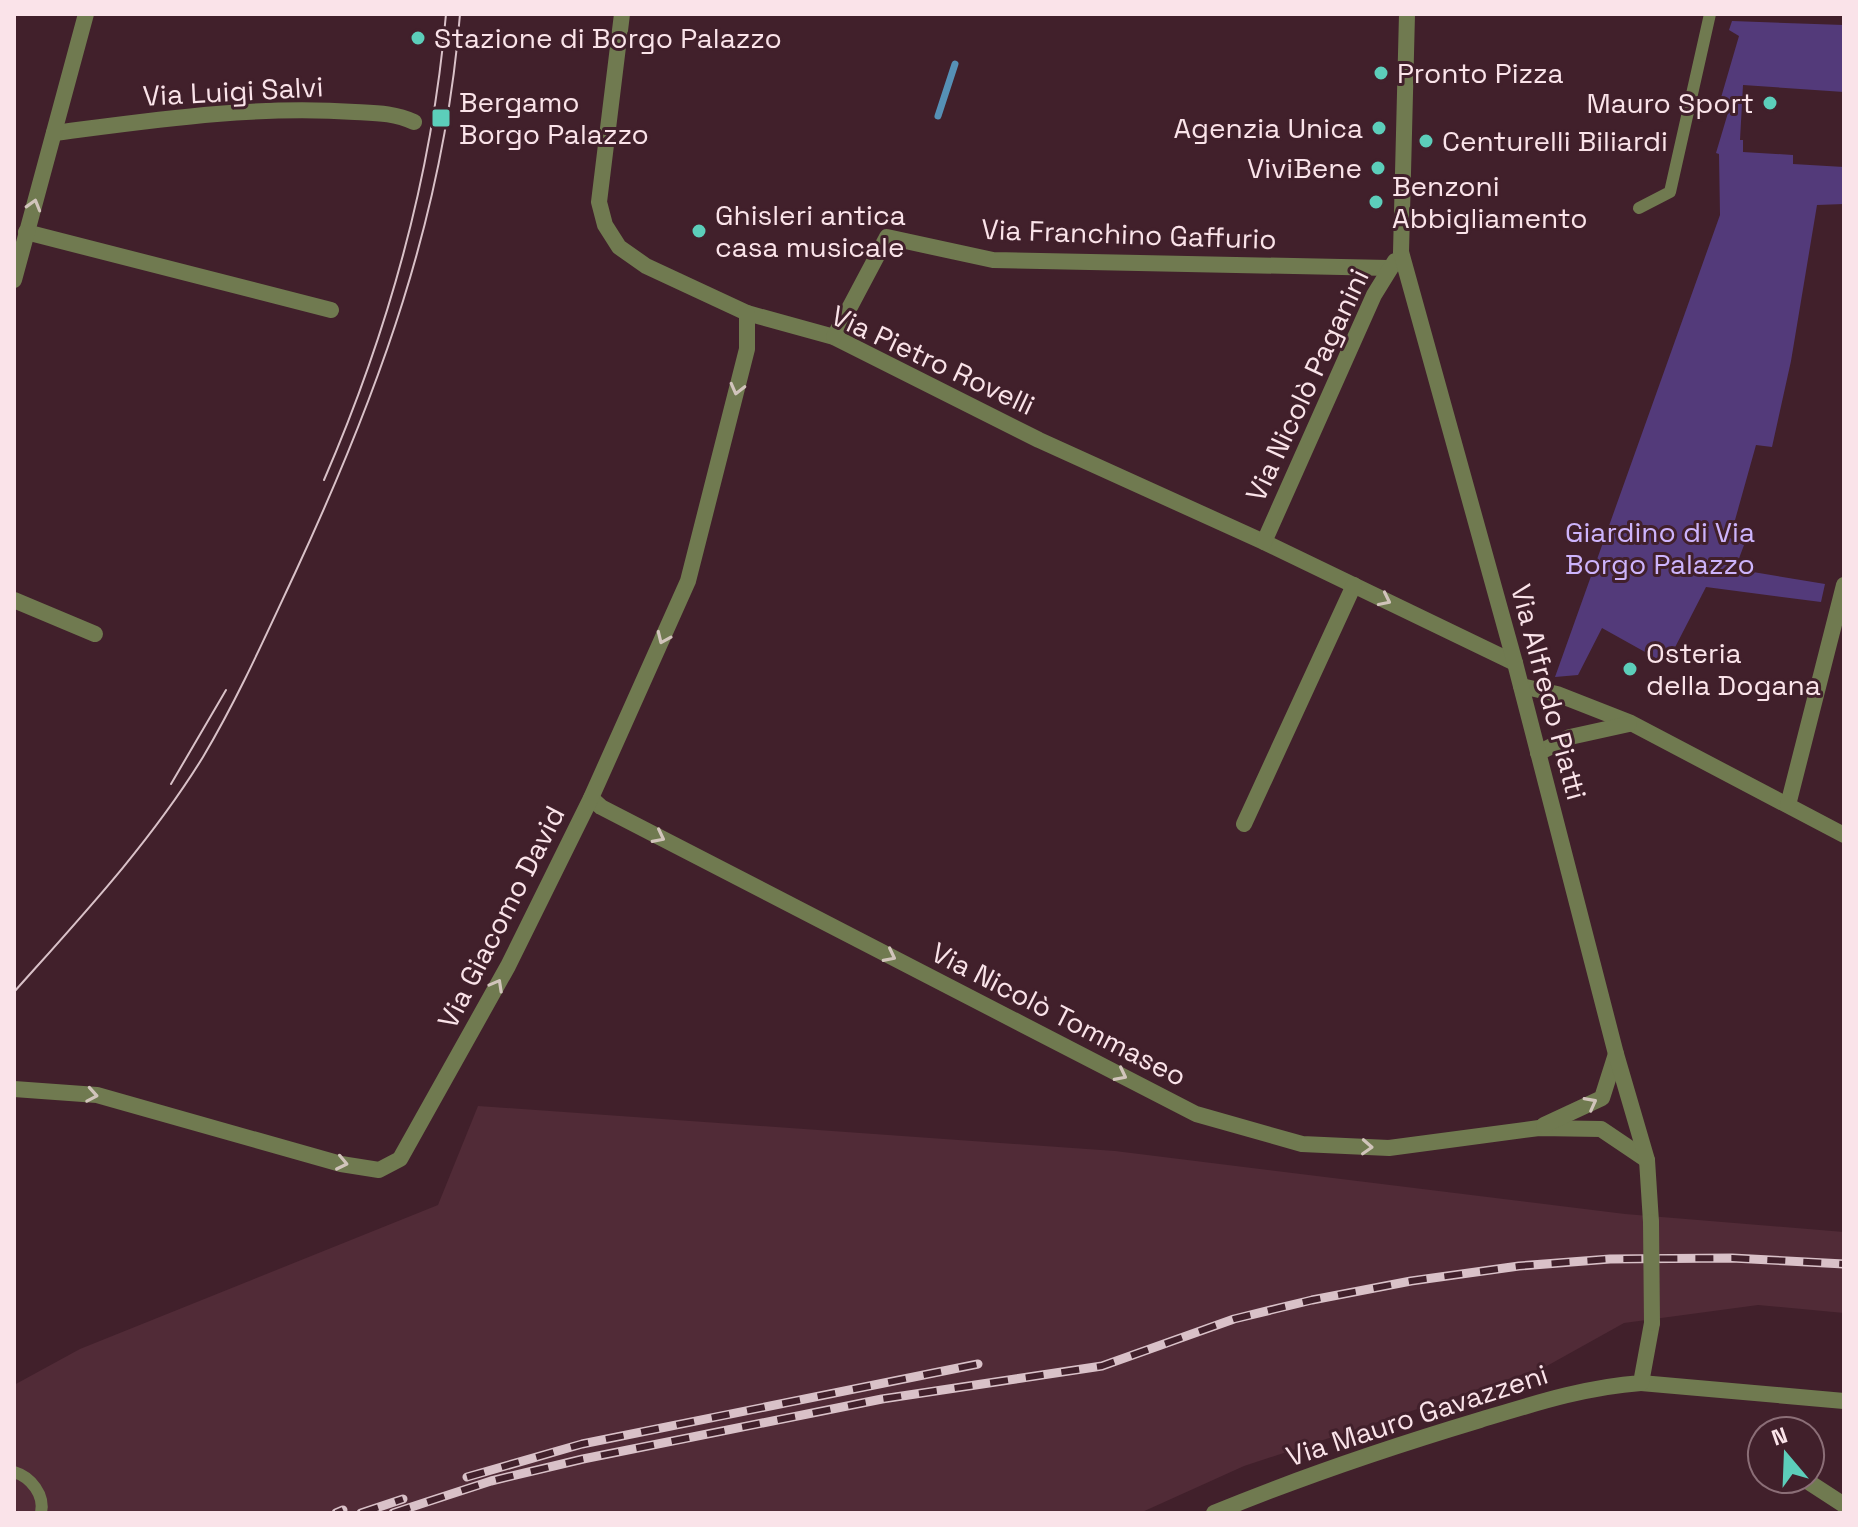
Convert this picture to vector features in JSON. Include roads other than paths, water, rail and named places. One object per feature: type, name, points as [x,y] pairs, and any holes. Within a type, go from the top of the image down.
[{"type":"street","points":[[14,280],[86,14]]},
{"type":"street","name":"Via Pietro Rovelli","points":[[622,14],[599,202],[605,225],[619,247],[646,266],[747,313],[834,337],[1039,440],[1264,542],[1515,663]]},
{"type":"street","name":"Via Alfredo Piatti","points":[[1407,14],[1401,252],[1515,663],[1616,1054],[1647,1160],[1652,1323],[1641,1383]]},
{"type":"street","name":"Via Luigi Salvi","points":[[54,133],[177,118],[304,108],[400,115],[414,122]]},
{"type":"street","points":[[26,232],[331,310]]},
{"type":"street","name":"Via Franchino Gaffurio","points":[[834,337],[882,242],[890,236],[993,260],[1389,268]]},
{"type":"street","name":"Via Nicolò Paganini","points":[[1264,542],[1374,295],[1401,252]]},
{"type":"street","name":"Via Giacomo David","points":[[14,1089],[97,1095],[341,1164],[379,1170],[400,1159],[508,966],[591,798],[688,581],[747,349],[747,313]]},
{"type":"street","points":[[1244,824],[1354,585]]},
{"type":"street","points":[[1788,805],[1844,585]]},
{"type":"street","points":[[14,600],[95,634]]},
{"type":"street","points":[[1521,686],[1557,694],[1631,723],[1844,835]]},
{"type":"street","points":[[1538,753],[1570,737],[1631,723]]},
{"type":"street","name":"Via Nicolò Tommaseo","points":[[591,798],[601,807],[1196,1114],[1302,1144],[1389,1148],[1539,1128],[1601,1129],[1647,1160]]},
{"type":"street","name":"Via Nicolò Tommaseo","points":[[1539,1128],[1602,1098],[1616,1054]]},
{"type":"street","name":"Via Mauro Gavazzeni","points":[[1222,1511],[1410,1441],[1604,1386],[1641,1383],[1844,1401]]},
{"type":"street","points":[[1826,1493],[1844,1505]]},
{"type":"lane","points":[[1639,208],[1670,192],[1710,14]]},
{"type":"lane","points":[[14,1472],[35,1485],[43,1503],[41,1513]]},
{"type":"waterway","points":[[938,116],[955,64]]},
{"type":"tram line","points":[[324,480],[368,367],[404,252],[430,134],[446,14]]},
{"type":"tram line","points":[[14,992],[114,879],[182,789],[228,712],[295,573],[354,438],[403,301],[439,161],[452,88],[460,14]]},
{"type":"tram line","points":[[171,784],[226,690]]},
{"type":"railway","points":[[393,1513],[491,1481],[583,1459],[882,1399],[1102,1366],[1234,1319],[1411,1281],[1519,1266],[1610,1259],[1732,1258],[1844,1264]]},
{"type":"railway","points":[[467,1477],[582,1444],[978,1364]]},
{"type":"railway","points":[[361,1513],[403,1499]]},
{"type":"railway","points":[[336,1513],[343,1510]]},
{"type":"place","name":"Stazione di Borgo Palazzo","points":[[418,38]]},
{"type":"place","name":"Pronto Pizza","points":[[1381,73]]},
{"type":"place","name":"Mauro Sport","points":[[1770,103]]},
{"type":"place","name":"Bergamo Borgo Palazzo","points":[[441,118]]},
{"type":"place","name":"Agenzia Unica","points":[[1379,128]]},
{"type":"place","name":"Centurelli Biliardi","points":[[1426,141]]},
{"type":"place","name":"ViviBene","points":[[1378,168]]},
{"type":"place","name":"Benzoni Abbigliamento","points":[[1376,202]]},
{"type":"place","name":"Ghisleri antica casa musicale","points":[[699,231]]},
{"type":"place","name":"Osteria della Dogana","points":[[1630,669]]},
{"type":"park label","name":"Giardino di Via Borgo Palazzo","points":[[1660,548]]}]
